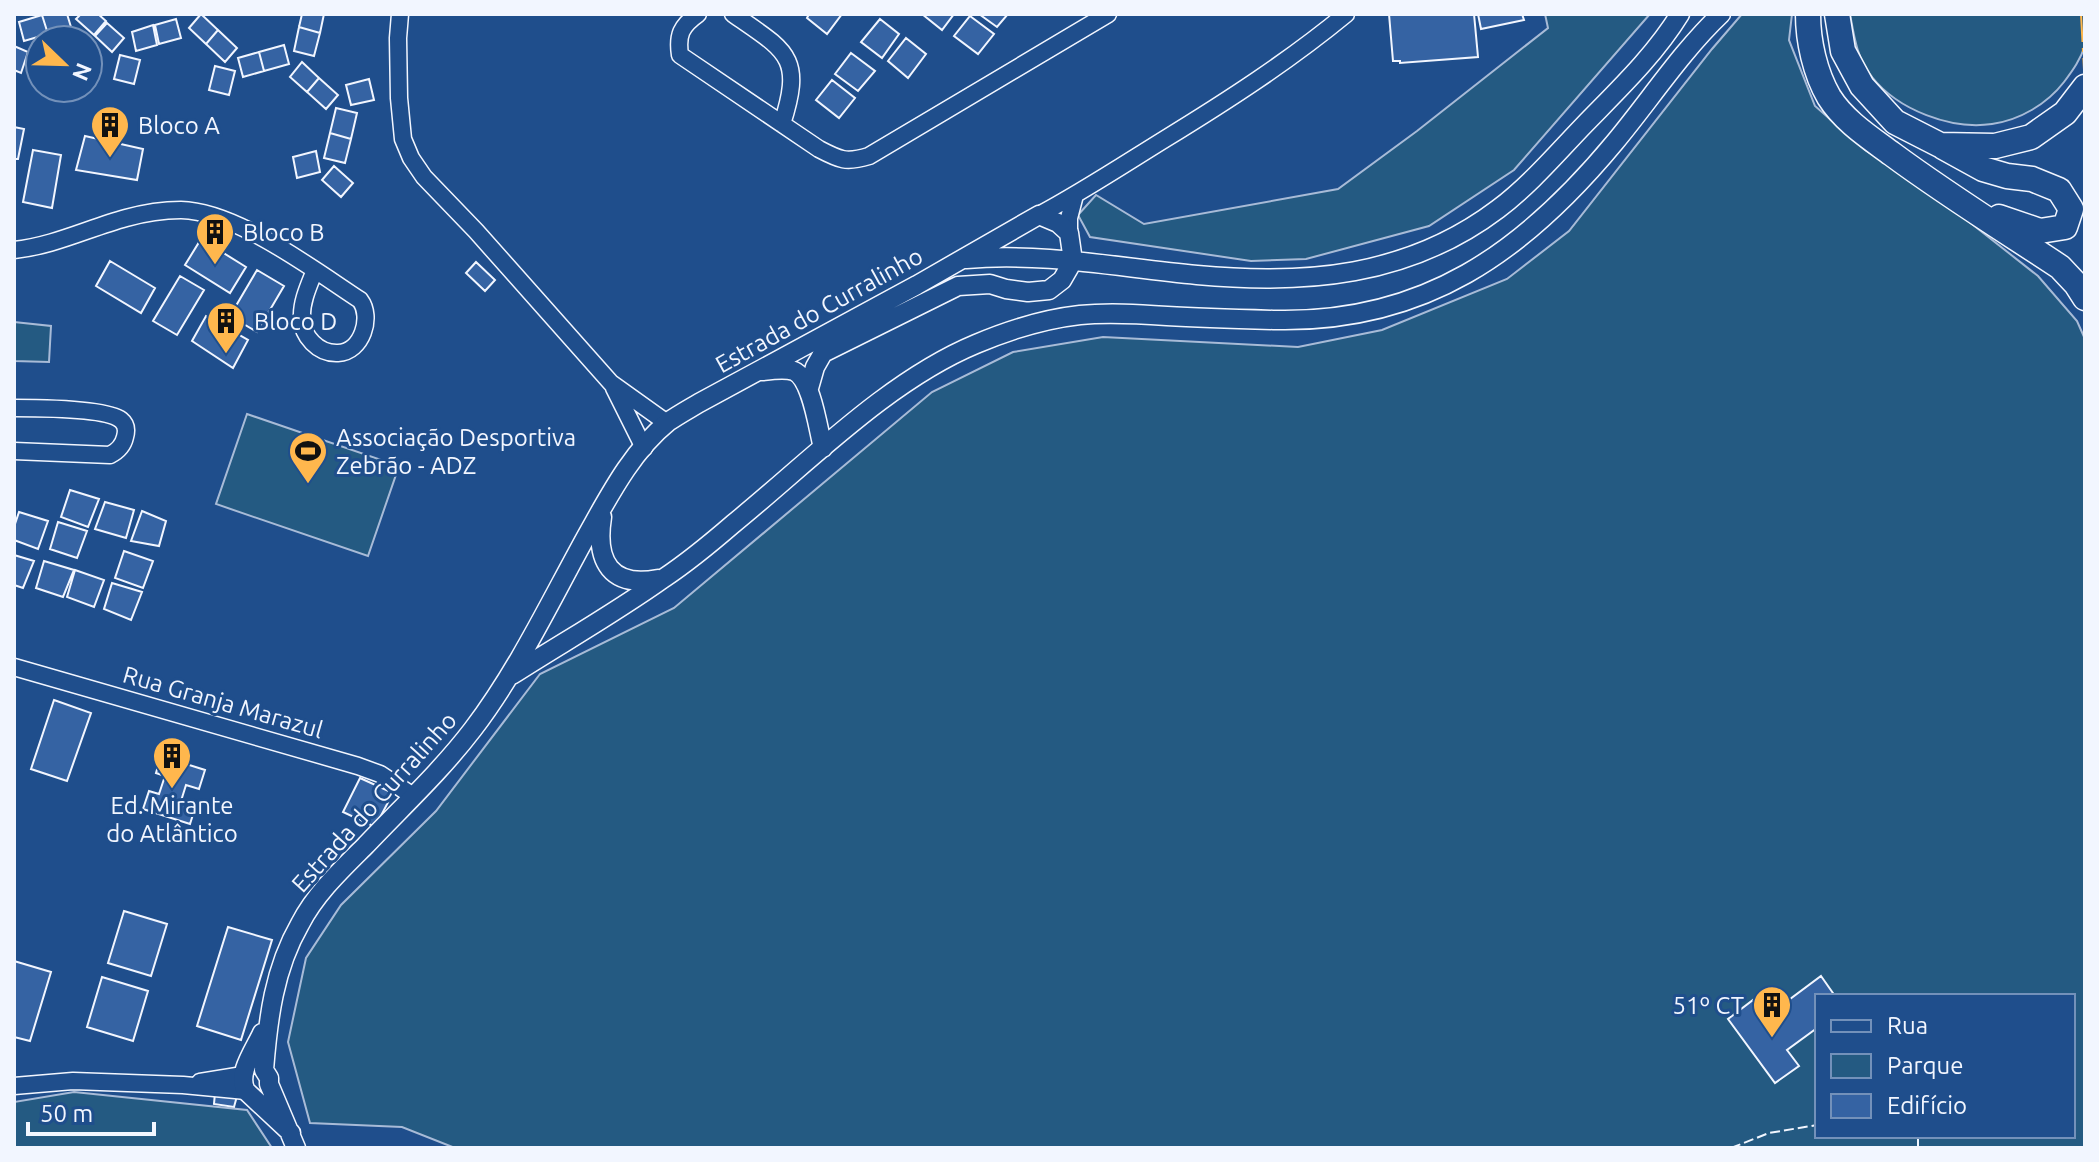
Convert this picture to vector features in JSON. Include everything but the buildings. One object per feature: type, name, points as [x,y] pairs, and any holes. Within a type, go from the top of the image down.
[{"type":"main road","points":[[1808,14],[1815,62],[1829,96],[1850,123],[1918,174],[2060,267],[2085,298]]},
{"type":"main road","points":[[1837,14],[1843,51],[1862,86],[1895,122],[1983,169],[2032,179],[2059,190],[2071,209],[2065,227],[2040,231],[1970,208]]},
{"type":"main road","points":[[1940,145],[1995,146],[2031,137],[2065,113],[2085,87]]},
{"type":"street","points":[[400,14],[400,118],[403,139],[411,158],[424,177],[611,383],[667,423]]},
{"type":"street","points":[[698,14],[686,22],[678,41],[680,55],[819,149],[851,162],[869,156],[1108,14]]},
{"type":"street","points":[[733,14],[775,43],[786,56],[792,73],[792,90],[782,124]]},
{"type":"street","points":[[1039,215],[1222,104],[1306,46],[1346,14]]},
{"type":"street","points":[[960,259],[998,256],[1266,279],[1338,275],[1410,257],[1472,227],[1524,187],[1636,72],[1665,38],[1680,14]]},
{"type":"street","points":[[508,677],[666,577],[880,402],[946,358],[975,344],[1030,324],[1096,314],[1323,319],[1369,312],[1396,304],[1469,274],[1532,229],[1560,203],[1614,144],[1715,17]]},
{"type":"street","points":[[809,388],[823,353],[958,286],[990,284],[1028,292],[1049,290],[1062,280],[1073,261],[1069,218],[1075,195]]},
{"type":"street","points":[[14,250],[66,238],[153,211],[182,210],[229,220],[315,270],[360,300],[367,317],[358,341],[348,350],[337,353],[323,349],[310,342],[303,331],[301,316],[304,300],[315,270]]},
{"type":"street","points":[[1039,215],[1058,223],[1069,233]]},
{"type":"street","name":"Estrada do Curralinho","points":[[293,1141],[245,1083],[268,1022],[287,949],[300,923],[331,880],[434,775],[474,727],[508,677],[620,478],[644,448],[667,423],[699,403],[1039,215]]},
{"type":"street","points":[[755,371],[794,371],[803,378],[809,388],[823,448]]},
{"type":"street","points":[[611,383],[644,448]]},
{"type":"street","points":[[14,408],[104,413],[120,419],[126,430],[122,446],[110,455],[14,451]]},
{"type":"street","points":[[603,507],[599,541],[600,552],[607,564],[628,581],[666,577]]},
{"type":"street","name":"Rua Granja Marazul","points":[[14,667],[358,766],[380,774],[413,796]]},
{"type":"street","name":"Estrada do Curralinho","points":[[268,1022],[267,1077],[293,1141]]},
{"type":"street","points":[[14,1086],[73,1081],[183,1085],[245,1083],[249,1069],[255,1067],[267,1077]]},
{"type":"green space","points":[[1545,14],[1650,14],[1514,170],[1429,226],[1306,259],[1251,261],[1090,237],[1078,215],[1096,195],[1144,224],[1338,189],[1548,28]]},
{"type":"green space","points":[[1742,14],[1792,14],[1789,40],[1815,106],[1865,150],[1935,195],[2038,276],[2077,321],[2085,339],[2085,1148],[455,1148],[402,1127],[310,1123],[288,1042],[306,958],[341,905],[436,811],[540,674],[674,608],[932,392],[1013,352],[1103,337],[1298,347],[1382,330],[1507,279],[1569,231]]},
{"type":"green space","points":[[1850,14],[2085,14],[2086,41],[2071,73],[2041,104],[2023,115],[2002,122],[1960,124],[1926,115],[1883,89],[1863,63]]},
{"type":"green space","points":[[14,322],[51,326],[49,362],[14,361]]},
{"type":"green space","name":"Associação Desportiva Zebrão - ADZ","points":[[247,414],[399,466],[368,556],[216,504]]},
{"type":"green space","points":[[74,1092],[247,1110],[272,1148],[14,1148],[14,1102]]},
{"type":"fence","points":[[1731,1148],[1769,1133],[1815,1125]]},
{"type":"fence","points":[[1918,1138],[1918,1148]]},
{"type":"power","points":[[2081,14],[2085,88]]},
{"type":"place","name":"Bloco A","points":[[110,159]]},
{"type":"place","name":"Bloco B","points":[[215,266]]},
{"type":"place","name":"Bloco D","points":[[226,355]]},
{"type":"place","name":"Associação Desportiva Zebrão - ADZ","points":[[308,485]]},
{"type":"place","name":"Ed. Mirante do Atlântico","points":[[172,790]]},
{"type":"place","name":"51º CT","points":[[1772,1039]]}]
